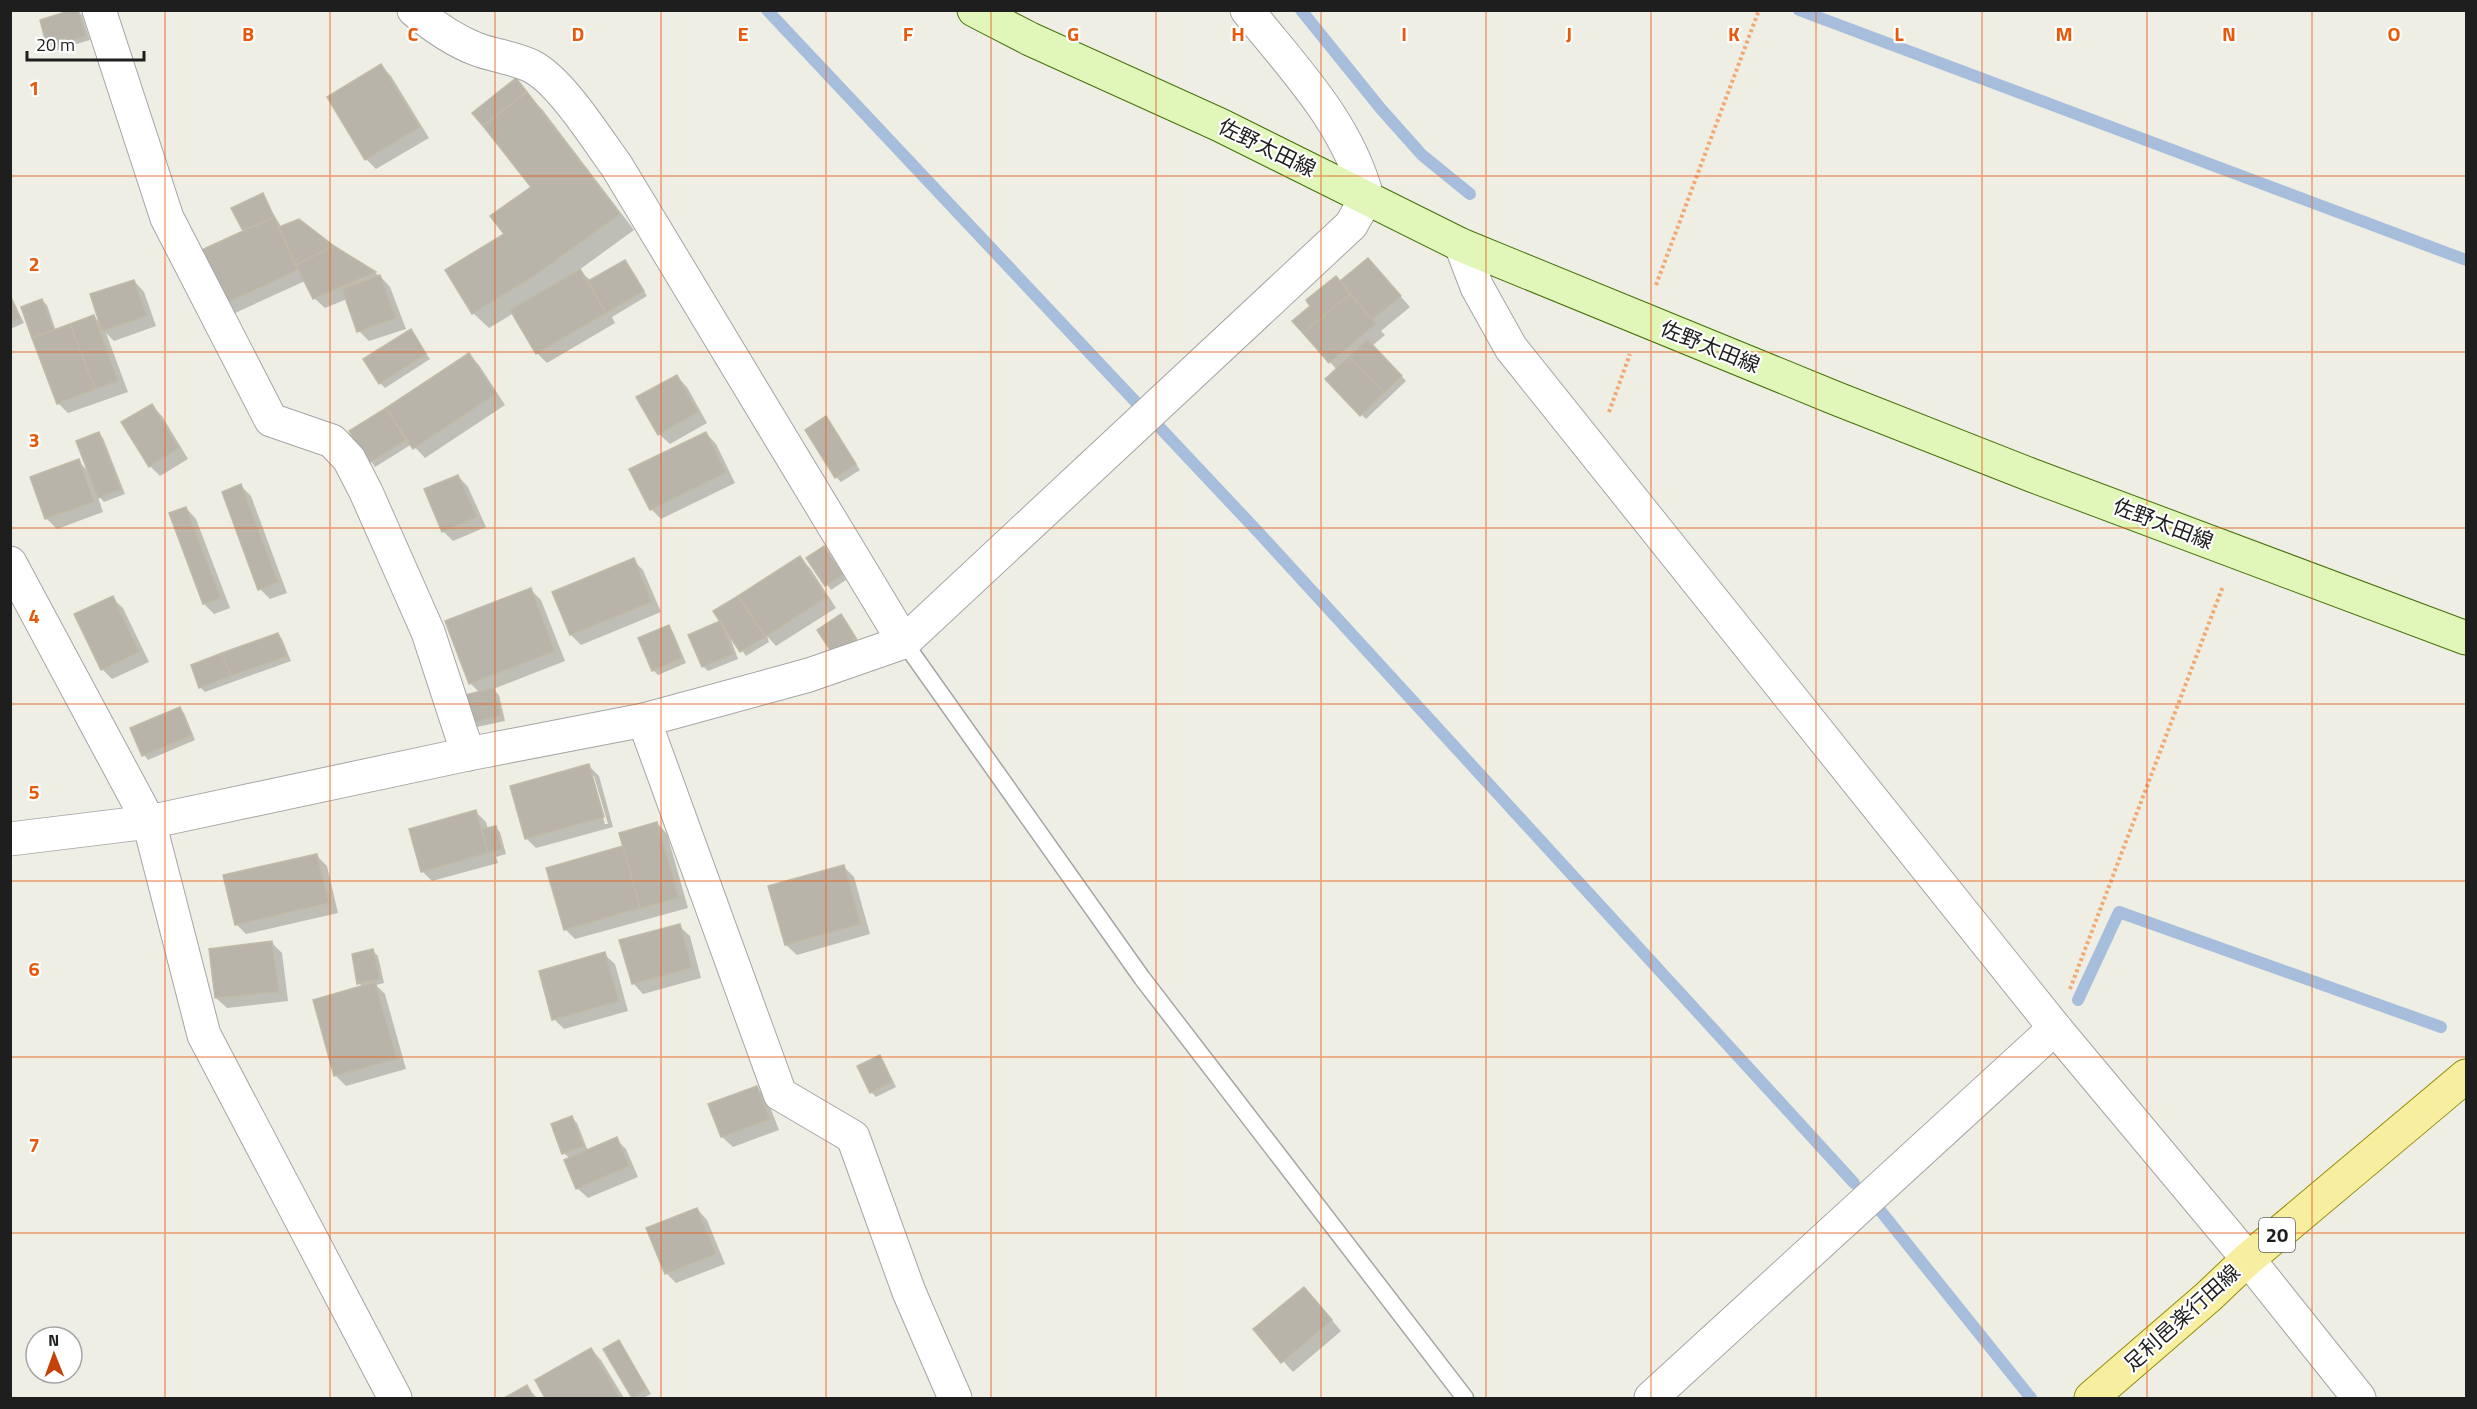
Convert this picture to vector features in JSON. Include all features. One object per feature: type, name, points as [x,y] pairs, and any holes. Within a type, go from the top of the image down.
[{"type":"main road","name":"佐野太田線","points":[[974,10],[1030,39],[1220,125],[1461,245],[2009,466],[2466,638]]},
{"type":"main road","name":"足利邑楽行田線","points":[[2091,1398],[2208,1297],[2248,1259],[2466,1076]]},
{"type":"street","points":[[99,10],[167,218],[271,420],[332,441],[349,459],[428,632],[468,754]]},
{"type":"street","points":[[414,10],[451,38],[477,50],[534,67],[555,86],[575,110],[634,193],[904,642]]},
{"type":"street","points":[[10,839],[149,822],[468,754],[644,720],[809,675],[904,642],[1351,225],[1366,197],[1351,150],[1324,105],[1247,10]]},
{"type":"street","points":[[1461,245],[1477,287],[1511,348],[2055,1028],[2248,1259],[2359,1398]]},
{"type":"street","points":[[10,563],[149,822],[204,1035],[395,1398]]},
{"type":"street","points":[[644,720],[780,1094],[853,1137],[909,1292],[955,1398]]},
{"type":"street","points":[[1651,1398],[2055,1028]]},
{"type":"lane","points":[[904,642],[1142,978],[1465,1398]]},
{"type":"path","points":[[1591,447],[1603,429],[1759,10]]},
{"type":"path","points":[[2055,1028],[2236,552]]},
{"type":"building","points":[[78,10],[86,36],[47,47],[40,20]]},
{"type":"building","points":[[381,64],[420,127],[365,160],[327,97]]},
{"type":"building","points":[[516,78],[527,92],[483,126],[472,113]]},
{"type":"building","points":[[527,92],[620,214],[534,276],[472,314],[445,270],[504,234],[490,216],[531,187],[483,126]]},
{"type":"building","points":[[263,193],[274,217],[243,231],[231,208]]},
{"type":"building","points":[[274,217],[298,270],[224,304],[199,251]]},
{"type":"building","points":[[299,219],[334,246],[296,265],[279,227]]},
{"type":"building","points":[[334,246],[376,272],[313,299],[296,265]]},
{"type":"building","points":[[1368,258],[1401,296],[1372,320],[1340,281]]},
{"type":"building","points":[[625,260],[644,291],[606,313],[588,281]]},
{"type":"building","points":[[580,269],[606,313],[536,354],[510,310]]},
{"type":"building","points":[[380,275],[396,318],[357,332],[342,289]]},
{"type":"building","points":[[1336,276],[1350,294],[1303,333],[1292,321],[1310,306],[1306,300]]},
{"type":"building","points":[[134,280],[147,316],[102,331],[90,294]]},
{"type":"building","points":[[1350,294],[1376,324],[1329,363],[1303,333]]},
{"type":"building","points":[[10,295],[20,318],[10,322]]},
{"type":"building","points":[[42,299],[54,330],[32,338],[21,307]]},
{"type":"building","points":[[94,315],[118,381],[95,389],[70,324]]},
{"type":"building","points":[[70,324],[95,389],[57,404],[32,338]]},
{"type":"building","points":[[411,329],[426,354],[379,384],[363,359]]},
{"type":"building","points":[[1367,339],[1402,376],[1384,393],[1349,357]]},
{"type":"building","points":[[469,353],[496,394],[413,449],[386,408]]},
{"type":"building","points":[[1349,357],[1384,393],[1360,416],[1325,379]]},
{"type":"building","points":[[677,375],[698,412],[658,435],[636,397]]},
{"type":"building","points":[[152,404],[179,448],[149,467],[121,422]]},
{"type":"building","points":[[386,408],[406,440],[369,463],[349,431]]},
{"type":"building","points":[[826,416],[856,464],[835,478],[805,430]]},
{"type":"building","points":[[99,432],[121,489],[98,498],[76,441]]},
{"type":"building","points":[[706,432],[726,473],[650,510],[629,469]]},
{"type":"building","points":[[79,459],[94,502],[45,519],[30,477]]},
{"type":"building","points":[[458,475],[477,517],[442,532],[424,489]]},
{"type":"building","points":[[241,484],[278,582],[258,590],[222,492]]},
{"type":"building","points":[[186,507],[221,598],[203,604],[169,513]]},
{"type":"building","points":[[824,546],[843,575],[825,586],[806,558]]},
{"type":"building","points":[[800,556],[827,597],[765,637],[738,596]]},
{"type":"building","points":[[634,558],[652,602],[570,635],[552,592]]},
{"type":"building","points":[[531,588],[555,651],[469,684],[445,621]]},
{"type":"building","points":[[113,596],[139,652],[101,670],[74,614]]},
{"type":"building","points":[[738,596],[765,637],[740,652],[713,611]]},
{"type":"building","points":[[841,614],[856,638],[832,653],[817,630]]},
{"type":"building","points":[[720,621],[734,654],[702,667],[688,635]]},
{"type":"building","points":[[669,625],[682,658],[652,671],[638,638]]},
{"type":"building","points":[[278,633],[287,656],[231,676],[222,653]]},
{"type":"building","points":[[222,653],[231,676],[199,688],[191,665]]},
{"type":"building","points":[[494,688],[501,716],[471,723],[465,695]]},
{"type":"building","points":[[180,707],[192,735],[142,756],[130,728]]},
{"type":"building","points":[[589,764],[604,817],[525,839],[510,786]]},
{"type":"building","points":[[476,810],[488,853],[421,872],[409,829]]},
{"type":"building","points":[[657,822],[679,898],[640,908],[619,833]]},
{"type":"building","points":[[496,826],[502,849],[488,853],[482,829]]},
{"type":"building","points":[[623,846],[640,908],[564,930],[546,868]]},
{"type":"building","points":[[317,854],[329,903],[235,925],[223,875]]},
{"type":"building","points":[[844,865],[861,924],[785,945],[768,886]]},
{"type":"building","points":[[680,924],[692,968],[632,984],[619,940]]},
{"type":"building","points":[[272,941],[279,992],[215,998],[209,949]]},
{"type":"building","points":[[373,949],[380,979],[357,984],[352,954]]},
{"type":"building","points":[[605,952],[619,1001],[552,1020],[539,971]]},
{"type":"building","points":[[375,982],[397,1059],[334,1076],[313,1000]]},
{"type":"building","points":[[880,1055],[892,1082],[870,1093],[857,1066]]},
{"type":"building","points":[[757,1086],[770,1119],[721,1137],[708,1104]]},
{"type":"building","points":[[572,1116],[584,1146],[562,1154],[551,1124]]},
{"type":"building","points":[[617,1137],[629,1166],[576,1189],[564,1160]]},
{"type":"building","points":[[697,1208],[716,1254],[665,1274],[646,1228]]},
{"type":"building","points":[[1304,1287],[1332,1320],[1281,1363],[1253,1329]]},
{"type":"building","points":[[619,1340],[647,1389],[632,1398],[603,1349]]},
{"type":"building","points":[[591,1348],[620,1398],[545,1398],[535,1380]]},
{"type":"building","points":[[527,1385],[534,1398],[504,1398]]},
{"type":"waterway","points":[[767,10],[1260,534],[1854,1183]]},
{"type":"waterway","points":[[1301,10],[1381,109],[1422,155],[1470,194]]},
{"type":"waterway","points":[[1799,10],[2466,260]]},
{"type":"waterway","points":[[2078,1000],[2119,912],[2441,1027]]},
{"type":"waterway","points":[[1875,1204],[2031,1398]]}]
